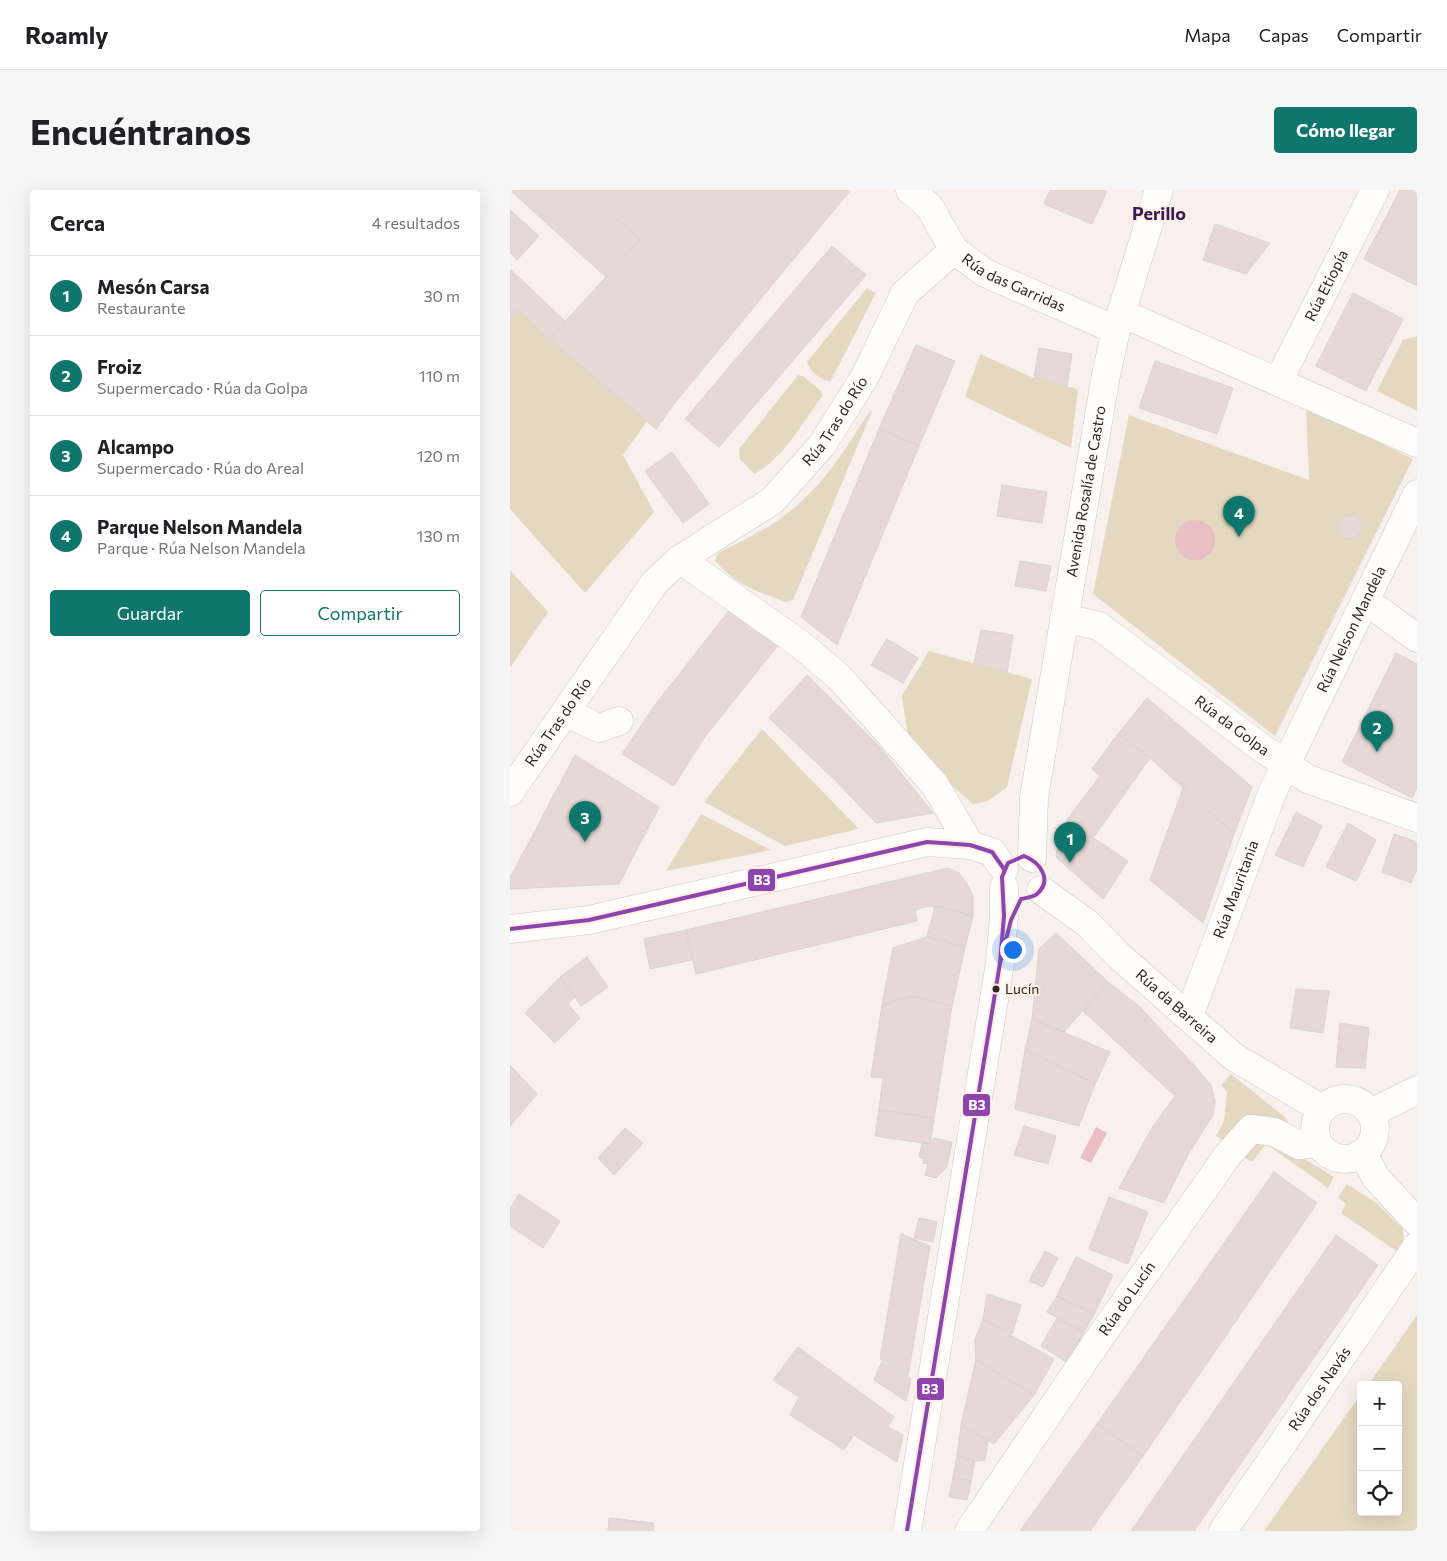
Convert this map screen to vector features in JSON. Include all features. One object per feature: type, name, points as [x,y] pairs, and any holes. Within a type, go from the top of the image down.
[{"type":"street","name":"Rúa das Garridas","points":[[910,190],[929,206],[954,250],[985,273],[1119,321],[1278,382],[1417,443]]},
{"type":"street","name":"Avenida Rosalía de Castro","points":[[907,1531],[1000,963],[1004,916],[1019,877],[1106,375],[1119,321],[1159,190]]},
{"type":"street","name":"Rúa Etiopía","points":[[1278,382],[1375,190]]},
{"type":"street","name":"Rúa Tras do Río","points":[[510,792],[655,582],[680,559],[772,500],[822,446],[864,378],[904,293],[954,250]]},
{"type":"street","name":"Rúa Nelson Mandela","points":[[1285,765],[1417,494]]},
{"type":"street","points":[[680,559],[801,645],[839,677],[935,785],[970,845]]},
{"type":"street","points":[[1366,601],[1417,638]]},
{"type":"street","name":"Rúa da Golpa","points":[[1064,618],[1099,626],[1285,765],[1308,779],[1416,814]]},
{"type":"street","points":[[565,712],[599,728],[619,721]]},
{"type":"street","name":"Rúa Mauritania","points":[[1189,1016],[1272,793],[1285,765]]},
{"type":"street","name":"Rúa da Barreira","points":[[511,936],[589,920],[927,842],[970,845],[992,852],[1019,877],[1088,924],[1118,955],[1234,1056],[1322,1109]]},
{"type":"street","points":[[1371,1113],[1417,1090]]},
{"type":"street","points":[[1348,1098],[1357,1100],[1371,1113],[1376,1130],[1374,1139],[1364,1154],[1354,1158],[1338,1159],[1324,1152],[1318,1143],[1315,1125],[1322,1109],[1330,1102],[1348,1098]]},
{"type":"street","name":"Rúa do Lucín","points":[[969,1531],[1221,1164],[1251,1129],[1274,1132],[1299,1145],[1318,1143]]},
{"type":"street","points":[[1364,1154],[1376,1178],[1417,1222]]},
{"type":"street","name":"Rúa dos Navás","points":[[1223,1531],[1417,1246]]},
{"type":"shaded area","points":[[867,288],[876,293],[830,382],[827,381],[813,372],[807,362]]},
{"type":"shaded area","points":[[517,310],[647,421],[623,455],[654,512],[585,593],[510,509],[510,320]]},
{"type":"shaded area","points":[[1417,336],[1417,411],[1377,391],[1403,340]]},
{"type":"shaded area","points":[[980,354],[1034,378],[1078,389],[1071,448],[965,397]]},
{"type":"shaded area","points":[[798,375],[803,376],[821,391],[822,396],[783,450],[774,460],[754,474],[740,459],[739,449]]},
{"type":"shaded area","points":[[1306,406],[1413,459],[1275,736],[1093,594],[1129,415],[1309,480]]},
{"type":"shaded area","points":[[873,409],[793,600],[786,602],[756,591],[739,582],[723,569],[715,561],[718,553],[767,527],[805,498],[834,464]]},
{"type":"shaded area","points":[[1195,520],[1209,526],[1215,540],[1209,554],[1195,560],[1181,554],[1175,540],[1181,526]]},
{"type":"shaded area","points":[[510,570],[548,612],[510,668]]},
{"type":"shaded area","points":[[929,651],[1032,679],[1007,787],[988,801],[973,804],[938,773],[908,737],[902,696]]},
{"type":"shaded area","points":[[762,729],[859,829],[785,846],[704,802]]},
{"type":"shaded area","points":[[701,814],[771,850],[666,871]]},
{"type":"shaded area","points":[[1231,1074],[1286,1118],[1291,1130],[1226,1142],[1216,1136],[1224,1121],[1227,1092],[1221,1085]]},
{"type":"shaded area","points":[[1096,1127],[1107,1133],[1091,1163],[1080,1158]]},
{"type":"shaded area","points":[[1249,1140],[1277,1142],[1334,1177],[1328,1188],[1266,1144],[1252,1162],[1237,1153]]},
{"type":"shaded area","points":[[1347,1184],[1378,1204],[1403,1229],[1404,1245],[1399,1253],[1341,1213],[1346,1204],[1338,1197]]},
{"type":"shaded area","points":[[1417,1315],[1417,1531],[1264,1531],[1357,1400],[1357,1516],[1402,1516],[1402,1381],[1371,1381]]},
{"type":"building","points":[[510,190],[585,190],[640,240],[607,278]]},
{"type":"building","points":[[585,190],[847,190],[849,192],[673,405],[656,429],[549,339],[640,240]]},
{"type":"building","points":[[1050,190],[1107,191],[1092,224],[1044,204]]},
{"type":"building","points":[[1400,190],[1417,190],[1417,286],[1364,259]]},
{"type":"building","points":[[510,210],[539,236],[517,260],[510,253]]},
{"type":"building","points":[[1215,224],[1270,243],[1246,274],[1203,260]]},
{"type":"building","points":[[832,246],[866,275],[719,447],[685,419]]},
{"type":"building","points":[[510,269],[567,323],[549,339],[517,310],[510,320]]},
{"type":"building","points":[[1353,293],[1403,319],[1366,391],[1316,366]]},
{"type":"building","points":[[916,345],[955,361],[919,446],[879,429]]},
{"type":"building","points":[[1039,348],[1072,354],[1067,386],[1034,378]]},
{"type":"building","points":[[1155,361],[1233,388],[1217,434],[1139,408]]},
{"type":"building","points":[[879,429],[919,446],[837,645],[801,617]]},
{"type":"building","points":[[672,452],[709,504],[683,523],[645,471]]},
{"type":"building","points":[[1002,485],[1047,492],[1042,523],[997,516]]},
{"type":"building","points":[[1350,515],[1358,519],[1362,527],[1358,535],[1350,539],[1342,535],[1338,527],[1342,519]]},
{"type":"building","points":[[1020,561],[1051,566],[1046,591],[1015,586]]},
{"type":"building","points":[[732,607],[778,645],[704,738],[674,786],[622,754],[655,705]]},
{"type":"building","points":[[981,630],[1013,635],[1007,673],[974,664]]},
{"type":"building","points":[[887,639],[918,658],[903,683],[871,665]]},
{"type":"building","points":[[1396,653],[1417,664],[1417,788],[1412,798],[1342,762]]},
{"type":"building","points":[[807,675],[880,747],[933,813],[876,823],[835,780],[769,718]]},
{"type":"building","points":[[1147,698],[1252,787],[1234,834],[1150,758],[1118,734]]},
{"type":"building","points":[[1118,734],[1150,758],[1093,838],[1067,820],[1100,776],[1092,769]]},
{"type":"building","points":[[575,755],[659,807],[619,884],[510,889],[510,878]]},
{"type":"building","points":[[1183,788],[1234,834],[1203,923],[1150,880]]},
{"type":"building","points":[[1296,812],[1322,826],[1303,867],[1275,855]]},
{"type":"building","points":[[1067,820],[1128,861],[1103,899],[1056,857],[1060,833]]},
{"type":"building","points":[[1348,823],[1376,840],[1356,881],[1326,867]]},
{"type":"building","points":[[1394,834],[1417,842],[1417,869],[1411,883],[1382,872]]},
{"type":"building","points":[[948,868],[959,873],[967,884],[973,896],[973,916],[935,906],[924,907],[915,910],[917,921],[696,974],[686,930]]},
{"type":"building","points":[[935,906],[973,916],[965,947],[927,937]]},
{"type":"building","points":[[686,930],[692,960],[650,969],[644,939]]},
{"type":"building","points":[[1056,933],[1108,982],[1064,1032],[1032,1019],[1039,949]]},
{"type":"building","points":[[927,937],[965,947],[952,1006],[912,996],[882,1005],[893,948]]},
{"type":"building","points":[[587,957],[608,987],[581,1006],[560,977]]},
{"type":"building","points":[[560,977],[575,997],[568,1004],[580,1018],[555,1043],[525,1013]]},
{"type":"building","points":[[1108,982],[1140,1007],[1211,1085],[1215,1101],[1213,1115],[1189,1153],[1164,1203],[1119,1188],[1152,1128],[1175,1096],[1083,1011]]},
{"type":"building","points":[[1296,989],[1329,991],[1323,1033],[1290,1028]]},
{"type":"building","points":[[912,996],[952,1006],[934,1118],[879,1110],[883,1078],[871,1077],[882,1005]]},
{"type":"building","points":[[1032,1019],[1110,1052],[1095,1084],[1025,1050]]},
{"type":"building","points":[[1340,1023],[1369,1028],[1365,1068],[1336,1067]]},
{"type":"building","points":[[1025,1050],[1095,1084],[1079,1126],[1015,1109]]},
{"type":"building","points":[[510,1065],[537,1094],[510,1126]]},
{"type":"building","points":[[879,1110],[934,1118],[930,1144],[875,1136]]},
{"type":"building","points":[[1024,1126],[1056,1136],[1048,1164],[1014,1155]]},
{"type":"building","points":[[625,1128],[643,1143],[614,1175],[598,1158]]},
{"type":"building","points":[[934,1138],[952,1142],[947,1167],[936,1178],[925,1175],[928,1164],[923,1163],[924,1159],[919,1157],[922,1143],[930,1144]]},
{"type":"building","points":[[1274,1172],[1317,1203],[1143,1456],[1097,1424]]},
{"type":"building","points":[[519,1194],[560,1221],[543,1248],[510,1226],[510,1209]]},
{"type":"building","points":[[1109,1197],[1148,1212],[1128,1264],[1089,1249]]},
{"type":"building","points":[[919,1218],[937,1222],[933,1242],[914,1238]]},
{"type":"building","points":[[901,1234],[930,1246],[908,1376],[880,1359]]},
{"type":"building","points":[[1336,1235],[1378,1265],[1194,1531],[1131,1531]]},
{"type":"building","points":[[1045,1251],[1058,1258],[1043,1287],[1029,1281]]},
{"type":"building","points":[[1076,1257],[1113,1275],[1094,1314],[1057,1296]]},
{"type":"building","points":[[987,1294],[1021,1305],[1012,1334],[983,1320]]},
{"type":"building","points":[[1057,1296],[1094,1314],[1084,1332],[1047,1312]]},
{"type":"building","points":[[1057,1318],[1084,1332],[1068,1363],[1041,1346]]},
{"type":"building","points":[[983,1320],[1054,1359],[1034,1395],[976,1360],[975,1339]]},
{"type":"building","points":[[798,1347],[894,1417],[888,1427],[903,1435],[897,1462],[854,1435],[844,1450],[790,1415],[799,1397],[773,1380]]},
{"type":"building","points":[[976,1360],[1034,1395],[994,1444],[961,1425]]},
{"type":"building","points":[[882,1362],[911,1379],[906,1401],[874,1380]]},
{"type":"building","points":[[1097,1424],[1143,1456],[1090,1531],[1020,1531]]},
{"type":"building","points":[[961,1425],[988,1440],[985,1460],[975,1461],[957,1456]]},
{"type":"building","points":[[957,1456],[975,1461],[971,1481],[953,1478]]},
{"type":"building","points":[[953,1478],[971,1481],[967,1500],[949,1497]]},
{"type":"building","points":[[609,1518],[654,1523],[653,1531],[608,1531]]},
{"type":"transit line","name":"B3","points":[[510,929],[589,920],[927,842],[970,845],[992,852],[1004,869]]},
{"type":"transit line","name":"B3","points":[[1024,856],[1035,862],[1039,867],[1044,877],[1044,883],[1042,889],[1037,894],[1021,899],[1011,920],[1000,963],[1004,916],[1002,877],[1008,863],[1024,856]]},
{"type":"transit line","name":"B3","points":[[907,1531],[1000,963]]},
{"type":"place","name":"Parque Nelson Mandela","points":[[1239,537]]},
{"type":"place","name":"Froiz","points":[[1377,752]]},
{"type":"place","name":"Alcampo","points":[[585,842]]},
{"type":"place","name":"Mesón Carsa","points":[[1070,863]]},
{"type":"place","name":"Lucín","points":[[996,989]]},
{"type":"district","name":"Perillo","points":[[1159,214]]}]
